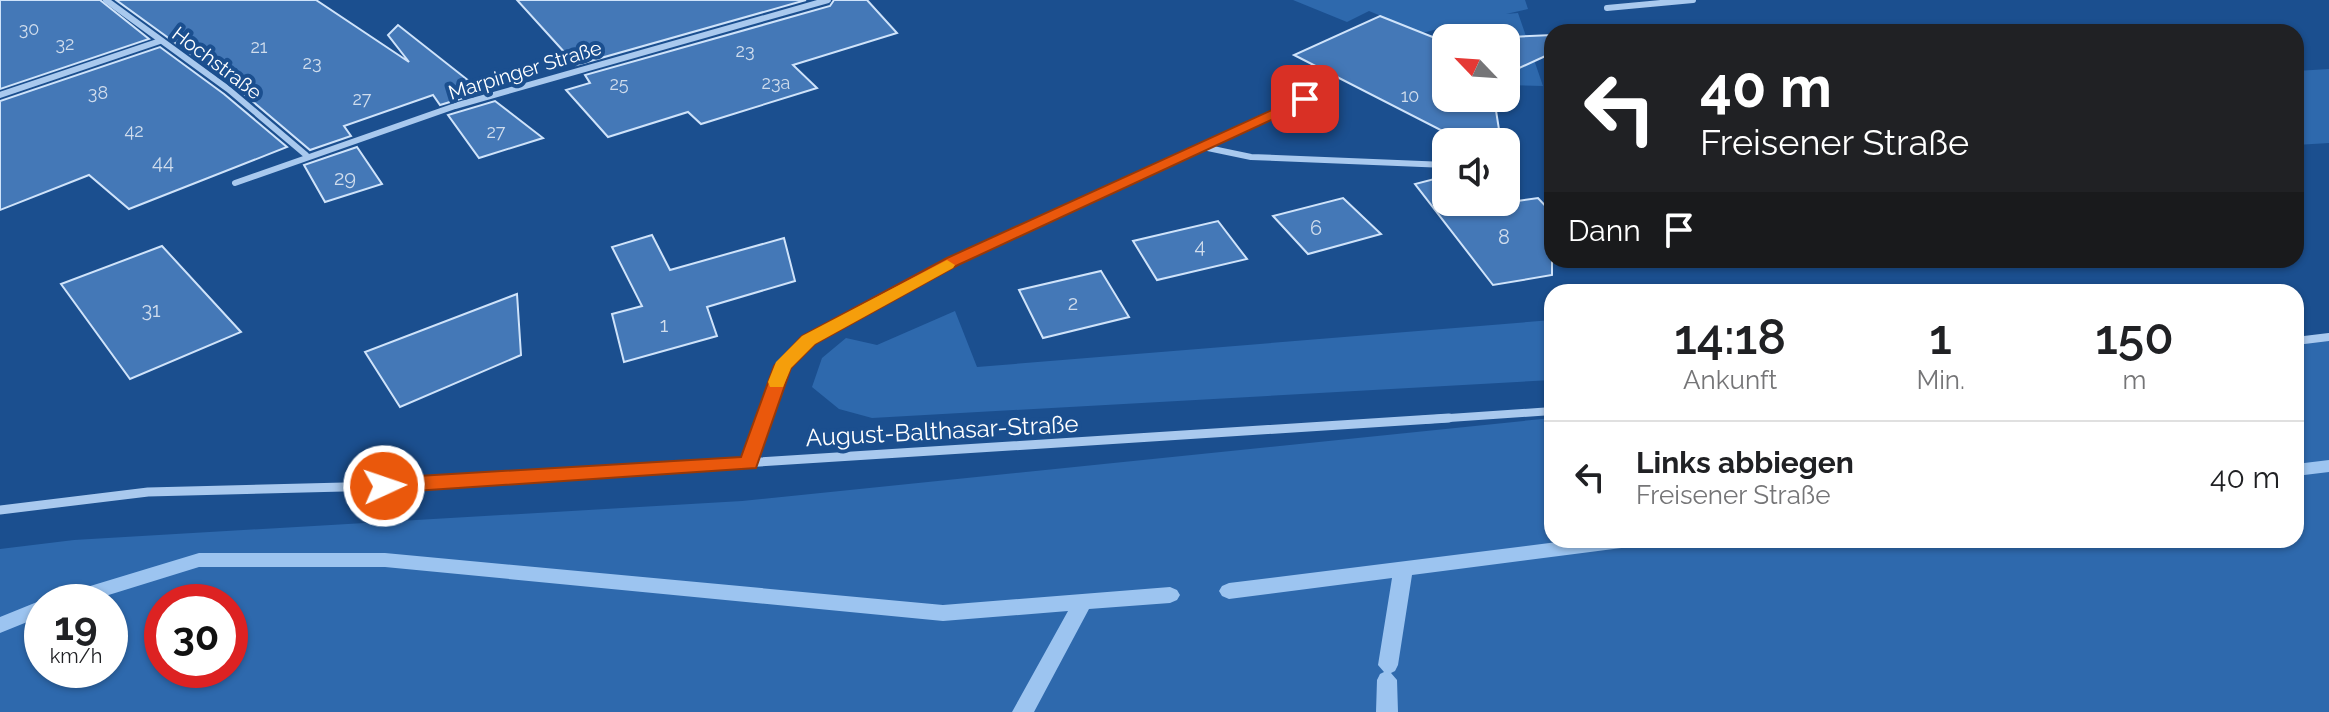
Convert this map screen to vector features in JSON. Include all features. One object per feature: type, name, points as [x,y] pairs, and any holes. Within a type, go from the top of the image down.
[{"type":"street","name":"Hochstraße","points":[[106,0],[228,89],[306,155]]},
{"type":"street","name":"Marpinger Straße","points":[[235,183],[306,155],[566,74],[828,0]]},
{"type":"street","points":[[1607,8],[1693,0]]},
{"type":"street","points":[[0,95],[160,41]]},
{"type":"street","points":[[749,463],[783,366],[808,340],[953,261],[1331,87]]},
{"type":"street","points":[[1202,147],[1251,157],[1432,164]]},
{"type":"street","points":[[2304,340],[2329,337]]},
{"type":"street","name":"August-Balthasar-Straße","points":[[0,510],[148,492],[384,486],[1544,412]]},
{"type":"shaded area","points":[[1293,0],[1525,0],[1528,9],[1506,14],[1518,13],[1543,86],[1520,85],[1520,24],[1432,24],[1432,30],[1422,33],[1369,11],[1347,22]]},
{"type":"shaded area","points":[[1432,35],[1432,56],[1407,46]]},
{"type":"shaded area","points":[[2329,69],[2329,143],[2304,145],[2304,71]]},
{"type":"shaded area","points":[[955,311],[977,367],[1544,321],[1544,380],[872,418],[839,409],[812,387],[822,358],[846,338],[877,345]]},
{"type":"shaded area","points":[[2329,337],[2329,712],[0,712],[0,549],[74,540],[742,501],[1544,419],[1544,548],[2304,548],[2304,340]]},
{"type":"building","points":[[0,0],[100,0],[149,39],[0,89]]},
{"type":"building","points":[[116,0],[316,0],[409,62],[388,35],[398,25],[483,92],[440,105],[433,95],[344,126],[351,136],[310,150],[232,84]]},
{"type":"building","points":[[517,0],[806,0],[576,65]]},
{"type":"building","points":[[834,0],[867,0],[897,33],[793,65],[817,88],[701,124],[688,112],[608,137],[566,90],[590,83],[585,75],[830,6]]},
{"type":"building","points":[[1380,16],[1432,37],[1432,112],[1496,112],[1499,128],[1437,128],[1294,55]]},
{"type":"building","points":[[1544,35],[1544,57],[1520,68],[1520,37]]},
{"type":"building","points":[[160,47],[224,94],[287,147],[129,209],[89,175],[0,210],[0,101]]},
{"type":"building","points":[[495,101],[543,138],[479,158],[448,115]]},
{"type":"building","points":[[357,147],[382,184],[325,202],[304,165]]},
{"type":"building","points":[[1432,180],[1432,206],[1415,184]]},
{"type":"building","points":[[1343,198],[1381,234],[1308,254],[1273,216]]},
{"type":"building","points":[[1538,198],[1544,204],[1544,268],[1552,268],[1552,275],[1493,285],[1440,216],[1520,216],[1520,201]]},
{"type":"building","points":[[1218,221],[1247,259],[1157,280],[1133,241]]},
{"type":"building","points":[[652,235],[670,270],[784,238],[795,281],[707,307],[717,336],[624,362],[612,314],[642,306],[612,247]]},
{"type":"building","points":[[162,246],[241,332],[130,379],[61,284]]},
{"type":"building","points":[[1101,271],[1129,317],[1043,338],[1019,290]]},
{"type":"building","points":[[517,294],[521,355],[400,407],[365,352]]},
{"type":"waterway","points":[[2304,469],[2329,466]]},
{"type":"waterway","points":[[1229,591],[1566,548]]},
{"type":"waterway","points":[[120,584],[199,560],[385,560],[943,613],[1170,595]]},
{"type":"waterway","points":[[1388,665],[1403,571]]},
{"type":"waterway","points":[[1023,712],[1083,602]]},
{"type":"waterway","points":[[0,625],[24,615]]},
{"type":"waterway","points":[[1387,680],[1387,712]]},
{"type":"slow traffic","points":[[777,382],[783,366],[808,340],[947,265]]},
{"type":"route","points":[[384,486],[749,463],[783,366],[808,340],[953,261],[1305,99]]}]
